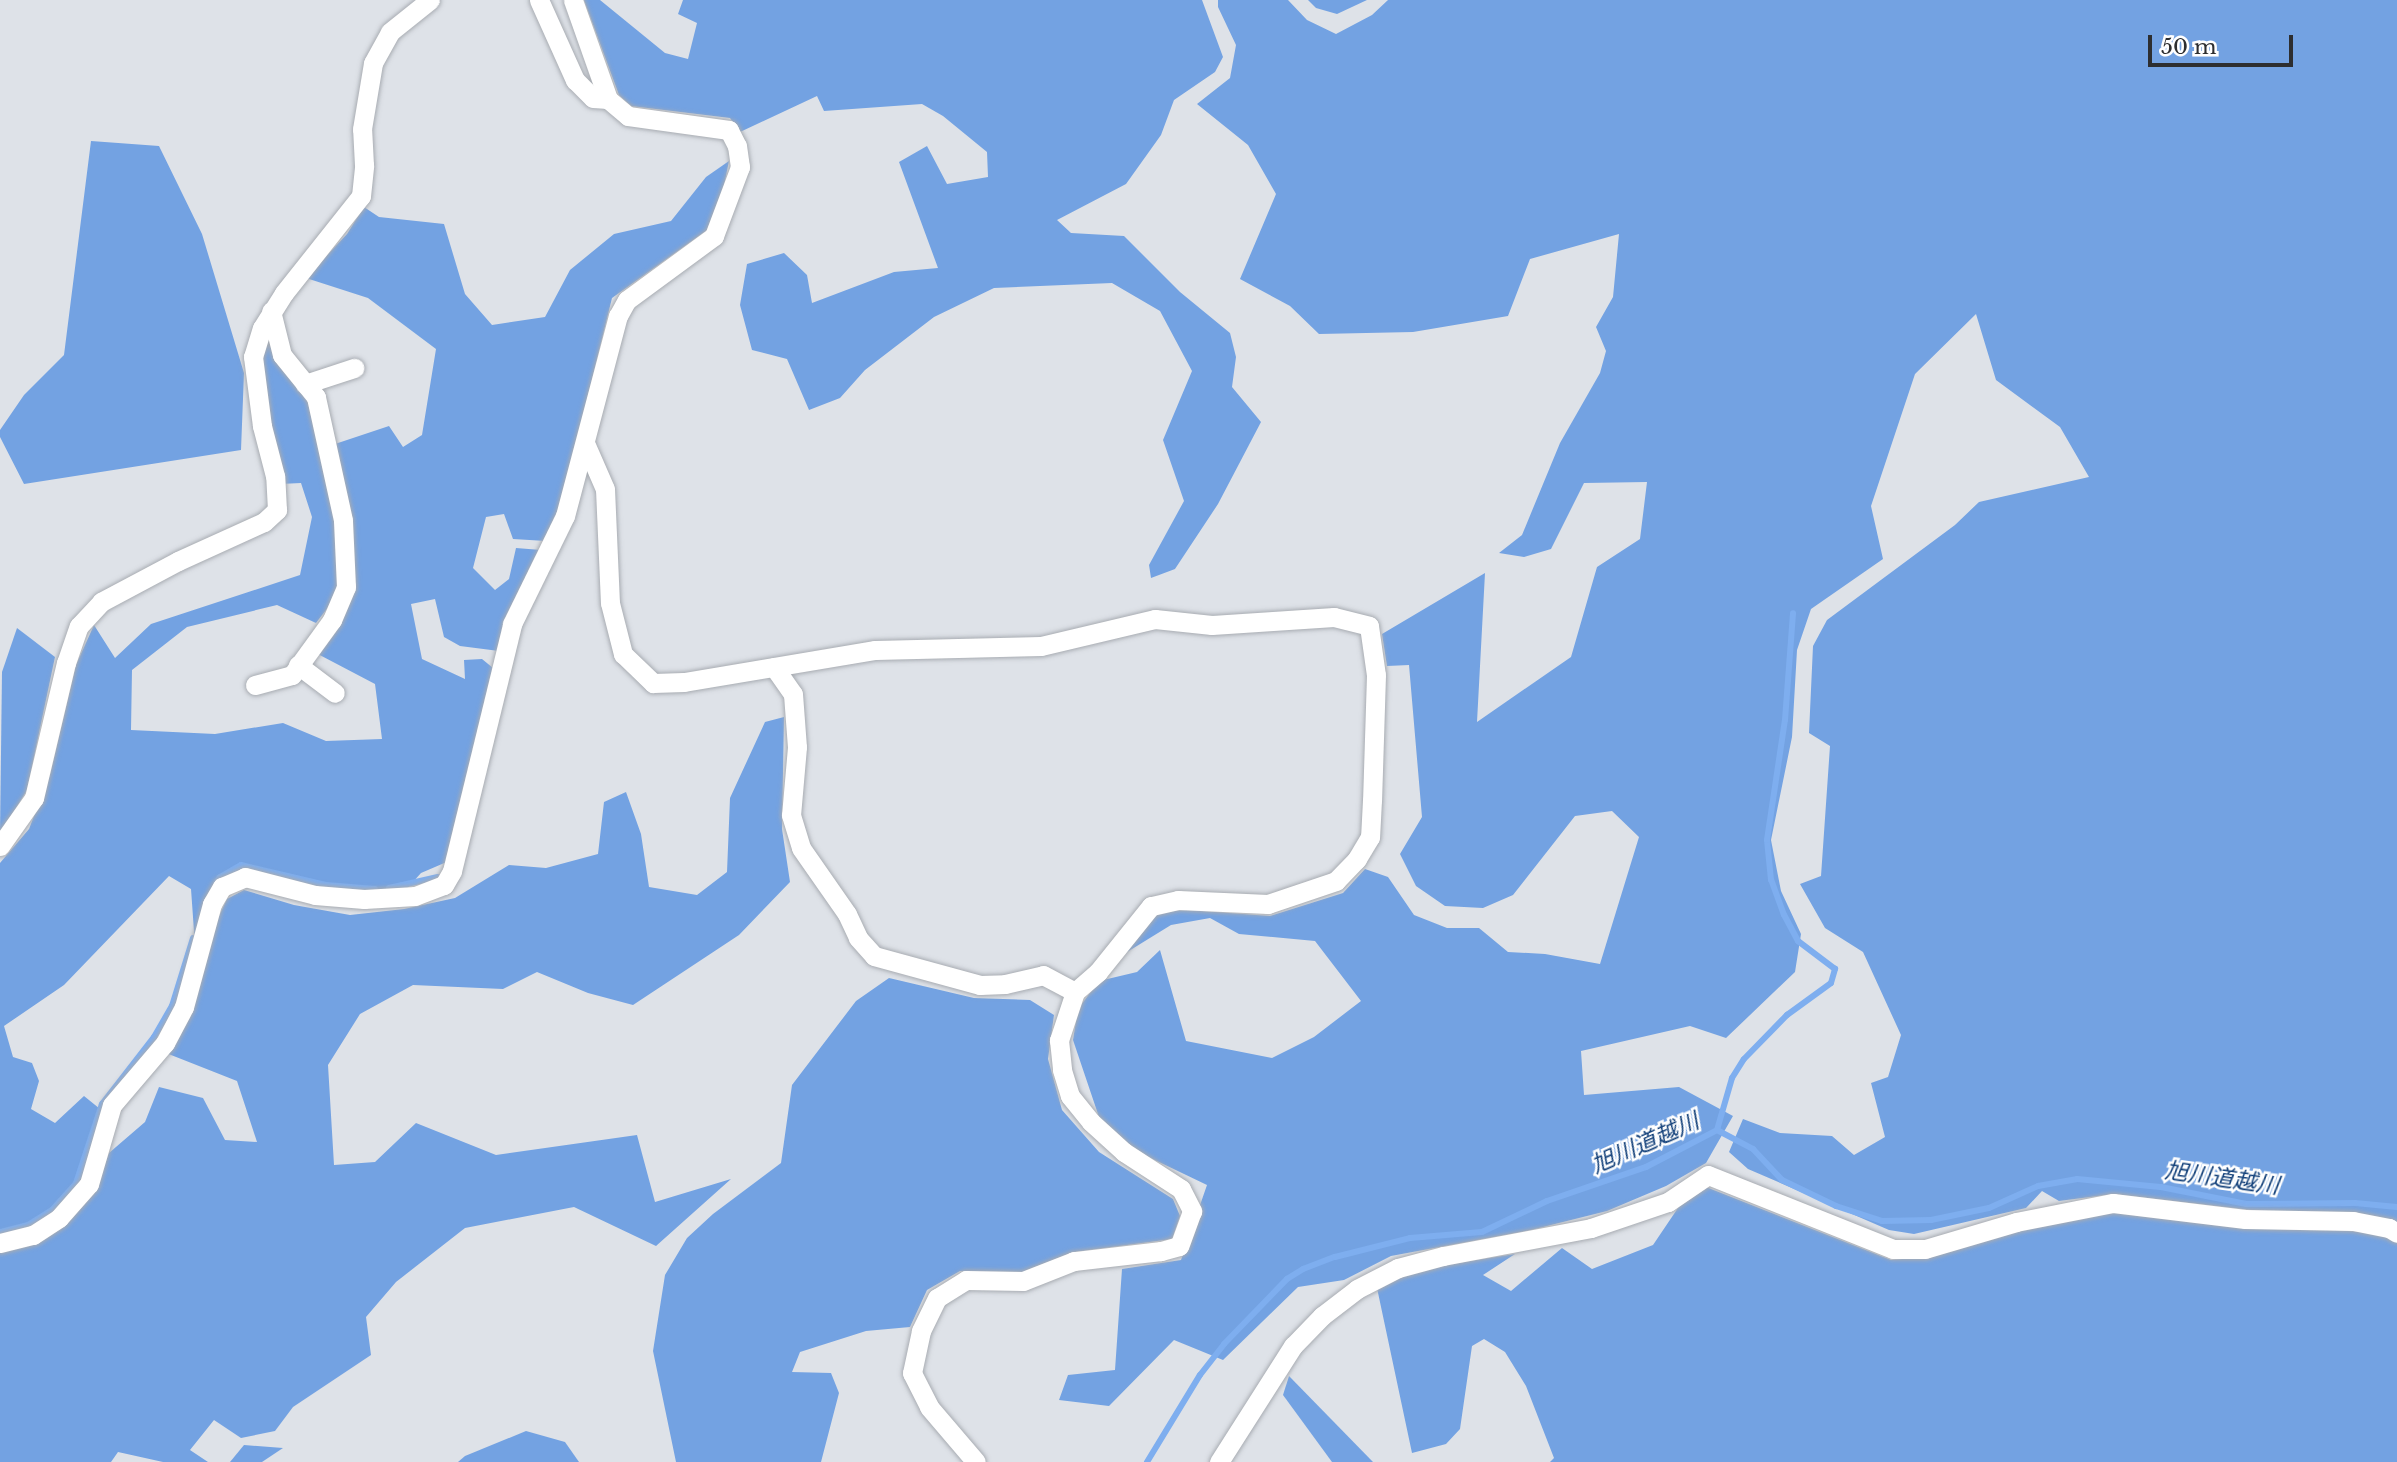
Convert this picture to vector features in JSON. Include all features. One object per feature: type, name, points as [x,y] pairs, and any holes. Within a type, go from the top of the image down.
[{"type":"street","points":[[0,846],[34,798],[66,663],[79,626],[102,602],[178,561],[264,522],[277,510],[275,476],[262,426],[254,357],[262,328],[271,311],[361,196],[364,164],[362,129],[373,63],[390,32],[430,0]]},
{"type":"street","points":[[539,0],[575,80],[593,99],[608,99]]},
{"type":"street","points":[[0,1243],[33,1235],[59,1218],[89,1184],[112,1105],[165,1043],[184,1007],[212,904],[222,887],[246,877],[315,895],[364,899],[415,896],[444,885],[452,871],[512,624],[565,516],[618,316],[627,300],[714,236],[740,167],[737,146],[729,130],[628,116],[608,99],[573,0]]},
{"type":"street","points":[[255,685],[292,675],[332,620],[346,587],[343,520],[316,397],[282,355],[271,311]]},
{"type":"street","points":[[305,384],[354,368]]},
{"type":"street","points":[[585,443],[605,489],[610,603],[623,654],[653,683],[684,682],[875,650],[1041,646],[1154,619],[1212,625],[1334,617],[1369,626],[1376,676],[1372,800],[1370,837],[1357,859],[1336,881],[1268,904],[1178,900],[1152,906],[1098,972],[1075,992],[1059,1040],[1062,1070],[1070,1097],[1091,1122],[1124,1152],[1181,1189],[1192,1211],[1179,1246],[1161,1251],[1074,1261],[1023,1281],[965,1280],[937,1298],[921,1331],[912,1373],[929,1407],[976,1462]]},
{"type":"street","points":[[298,665],[335,693]]},
{"type":"street","points":[[774,667],[793,694],[797,747],[791,815],[801,848],[847,914],[858,938],[874,956],[980,985],[1005,985],[1043,975],[1075,992]]},
{"type":"street","points":[[1219,1462],[1293,1346],[1322,1315],[1357,1289],[1398,1268],[1443,1256],[1591,1228],[1668,1202],[1709,1175],[1893,1250],[1925,1249],[2016,1222],[2113,1203],[2245,1219],[2353,1221],[2389,1228],[2397,1233]]},
{"type":"shaded area","points":[[584,0],[600,0],[665,53],[688,59],[697,23],[678,14],[683,0],[1202,0],[1223,57],[1215,72],[1174,100],[1161,135],[1126,184],[1057,220],[1071,233],[1124,236],[1180,292],[1230,333],[1236,357],[1232,387],[1261,422],[1218,504],[1175,569],[1151,578],[1149,565],[1184,501],[1163,440],[1192,371],[1160,311],[1112,283],[994,288],[934,317],[865,370],[840,398],[809,410],[787,359],[752,350],[740,305],[747,264],[784,253],[807,275],[812,303],[894,272],[938,268],[899,162],[927,146],[947,184],[988,177],[987,152],[943,116],[922,104],[824,111],[817,96],[740,132],[730,118],[631,106],[619,95]]},
{"type":"shaded area","points":[[1218,0],[1288,0],[1307,20],[1336,34],[1372,15],[1388,0],[2397,0],[2397,1227],[2113,1194],[2059,1201],[2042,1191],[2026,1208],[1914,1234],[1889,1230],[1748,1169],[1729,1152],[1743,1119],[1780,1133],[1832,1136],[1854,1155],[1885,1137],[1871,1083],[1888,1077],[1901,1035],[1863,952],[1825,928],[1800,884],[1821,876],[1830,746],[1809,733],[1813,646],[1827,620],[1955,525],[1979,502],[2089,477],[2060,427],[1996,380],[1976,314],[1915,374],[1871,506],[1883,559],[1811,609],[1797,650],[1792,737],[1771,840],[1781,891],[1801,934],[1795,972],[1726,1038],[1690,1026],[1581,1051],[1584,1095],[1679,1087],[1733,1116],[1706,1163],[1666,1186],[1607,1211],[1531,1230],[1391,1256],[1344,1280],[1298,1287],[1223,1360],[1174,1340],[1109,1406],[1059,1400],[1068,1375],[1115,1370],[1122,1269],[1181,1260],[1207,1185],[1136,1151],[1100,1120],[1073,1040],[1078,1009],[1099,981],[1137,972],[1160,950],[1186,1041],[1272,1058],[1314,1037],[1361,1001],[1315,941],[1239,934],[1210,918],[1171,925],[1119,957],[1151,920],[1160,912],[1188,910],[1270,916],[1343,893],[1365,869],[1388,877],[1414,915],[1447,928],[1479,928],[1508,952],[1545,954],[1600,964],[1639,837],[1612,811],[1575,816],[1513,895],[1483,908],[1445,906],[1416,886],[1400,854],[1422,817],[1409,665],[1387,666],[1382,634],[1485,573],[1477,722],[1571,657],[1597,567],[1640,539],[1647,482],[1584,483],[1551,549],[1524,557],[1499,553],[1522,535],[1560,443],[1600,373],[1606,351],[1596,327],[1613,297],[1619,234],[1530,259],[1508,316],[1413,332],[1319,334],[1290,306],[1240,279],[1276,194],[1248,145],[1197,104],[1230,78],[1236,45],[1218,7]]},
{"type":"shaded area","points":[[1308,0],[1367,0],[1337,14],[1316,8]]},
{"type":"shaded area","points":[[91,141],[159,146],[202,234],[244,373],[241,450],[24,484],[0,437],[0,430],[24,395],[64,355]]},
{"type":"shaded area","points":[[729,161],[721,200],[707,230],[612,298],[559,513],[546,541],[513,539],[504,514],[486,517],[473,568],[495,590],[509,579],[516,548],[541,550],[499,651],[460,646],[444,637],[435,599],[411,604],[422,659],[465,679],[464,660],[482,659],[493,668],[449,861],[421,873],[403,893],[221,882],[195,945],[191,889],[169,876],[64,985],[4,1026],[13,1057],[32,1063],[39,1081],[31,1109],[55,1123],[84,1096],[105,1113],[87,1181],[58,1212],[29,1230],[0,1237],[0,863],[29,829],[50,775],[76,665],[94,625],[115,658],[151,624],[300,575],[312,517],[301,483],[280,484],[260,362],[269,325],[307,399],[334,507],[340,581],[336,597],[316,623],[277,605],[187,627],[132,670],[131,730],[215,734],[283,723],[326,741],[382,739],[375,684],[314,652],[354,588],[332,445],[389,426],[403,447],[422,435],[436,349],[368,298],[306,278],[347,234],[364,207],[379,217],[444,224],[465,294],[492,325],[545,317],[570,270],[614,234],[671,221],[706,177]]},
{"type":"shaded area","points":[[17,628],[55,657],[27,790],[0,834],[2,672]]},
{"type":"shaded area","points":[[784,717],[782,829],[790,882],[739,935],[633,1005],[588,993],[537,972],[503,989],[413,985],[360,1014],[328,1065],[334,1165],[375,1162],[416,1123],[496,1155],[637,1135],[655,1202],[731,1179],[656,1246],[574,1207],[465,1228],[396,1282],[366,1317],[371,1355],[293,1407],[275,1431],[241,1438],[214,1420],[190,1450],[208,1462],[163,1462],[118,1452],[111,1462],[0,1462],[0,1252],[33,1244],[61,1229],[94,1194],[109,1153],[145,1122],[159,1087],[203,1098],[225,1140],[257,1142],[237,1081],[166,1053],[190,1018],[214,927],[227,899],[244,890],[294,905],[350,915],[404,909],[455,898],[509,865],[546,868],[598,854],[604,802],[626,792],[641,834],[649,887],[697,895],[727,872],[730,798],[765,722]]},
{"type":"shaded area","points":[[889,978],[974,998],[1030,1000],[1054,1015],[1048,1059],[1062,1110],[1099,1152],[1173,1199],[1180,1216],[1172,1239],[1074,1252],[1018,1274],[960,1271],[927,1290],[910,1327],[866,1331],[800,1352],[792,1372],[831,1373],[839,1393],[821,1462],[676,1462],[653,1351],[665,1275],[687,1238],[713,1214],[781,1163],[792,1085],[856,1001]]},
{"type":"shaded area","points":[[1706,1187],[1891,1260],[1925,1257],[2027,1227],[2113,1212],[2385,1234],[2397,1243],[2397,1462],[1550,1462],[1554,1458],[1526,1386],[1505,1352],[1484,1339],[1472,1346],[1460,1429],[1446,1444],[1412,1453],[1377,1288],[1419,1269],[1515,1254],[1483,1275],[1511,1291],[1562,1248],[1592,1269],[1653,1245],[1680,1205]]},
{"type":"shaded area","points":[[1289,1376],[1373,1462],[1332,1462],[1283,1395]]},
{"type":"shaded area","points":[[526,1431],[565,1442],[579,1462],[458,1462],[465,1456]]},
{"type":"shaded area","points":[[244,1445],[283,1448],[262,1462],[230,1462]]},
{"type":"waterway","points":[[1717,1130],[1732,1078],[1744,1059],[1787,1015],[1831,983],[1835,969],[1798,941],[1784,915],[1771,880],[1767,840],[1785,720],[1793,613]]},
{"type":"waterway","points":[[216,883],[220,877],[241,865],[326,885],[375,889]]},
{"type":"waterway","points":[[389,888],[438,877]]},
{"type":"waterway","points":[[0,1232],[28,1225],[52,1210],[76,1183],[102,1104],[154,1037],[172,1006],[193,938]]},
{"type":"waterway","name":"旭川道越川","points":[[1147,1462],[1200,1375],[1224,1344],[1287,1279],[1303,1269],[1335,1257],[1410,1238],[1482,1232],[1547,1201],[1646,1167],[1717,1130],[1753,1149],[1782,1180],[1836,1206],[1882,1221],[1931,1220],[1989,1208],[2038,1186],[2077,1179],[2161,1187],[2246,1204],[2355,1203],[2397,1207]]}]
